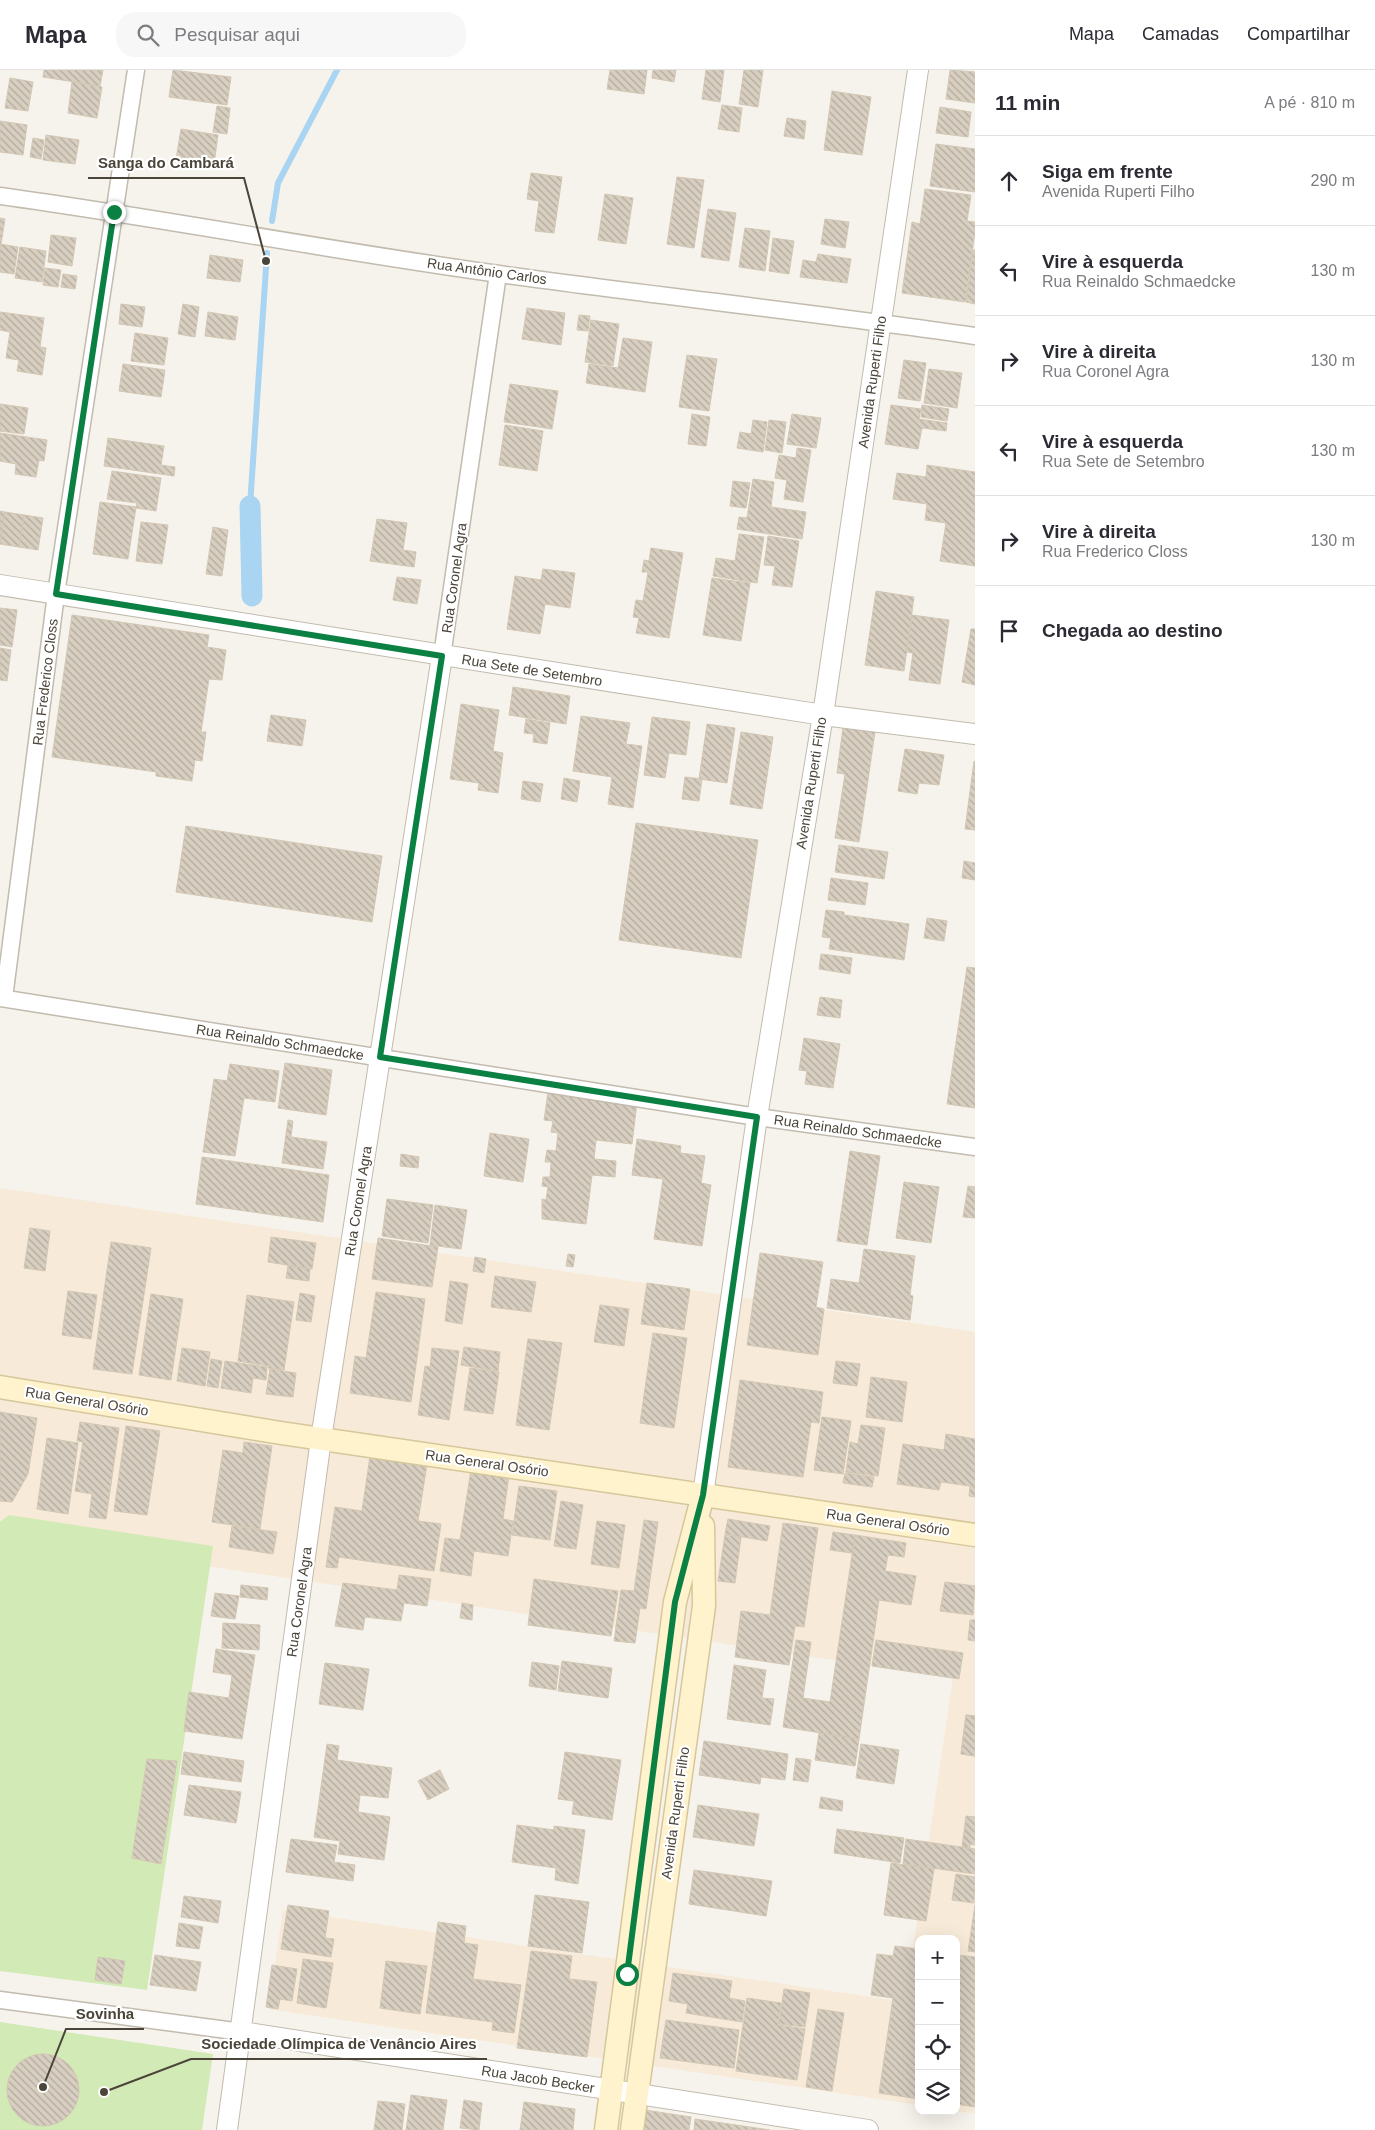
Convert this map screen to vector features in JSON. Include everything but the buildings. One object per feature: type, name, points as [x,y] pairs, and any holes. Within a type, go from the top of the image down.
[{"type":"main road","name":"Rua General Osório","points":[[0,1387],[321,1439],[975,1535]]},
{"type":"main road","name":"Avenida Ruperti Filho","points":[[606,2130],[675,1602],[703,1495]]},
{"type":"main road","name":"Avenida Ruperti Filho","points":[[632,2130],[704,1606],[703,1495]]},
{"type":"street","name":"Rua Frederico Closs","points":[[2,998],[56,594],[136,70]]},
{"type":"street","name":"Avenida Ruperti Filho","points":[[703,1495],[757,1117],[823,715],[918,70]]},
{"type":"street","name":"Rua Antônio Carlos","points":[[0,196],[114,212],[498,274],[881,322],[975,336]]},
{"type":"street","name":"Rua Coronel Agra","points":[[227,2130],[242,2032],[321,1439],[442,656],[498,274]]},
{"type":"street","name":"Rua Sete de Setembro","points":[[0,585],[823,715],[975,734]]},
{"type":"street","name":"Rua Reinaldo Schmaedcke","points":[[2,998],[757,1117],[975,1147]]},
{"type":"street","name":"Rua Jacob Becker","points":[[0,2000],[242,2032],[868,2130]]},
{"type":"shaded area","points":[[0,1188],[975,1332],[975,2114],[960,2112],[960,1935],[915,1935],[915,2104],[268,2009],[283,1910],[905,2002],[953,1678],[0,1535]]},
{"type":"green space","points":[[9,1515],[213,1546],[147,1990],[0,1971],[0,1522]]},
{"type":"green space","points":[[0,2022],[213,2054],[202,2130],[0,2130]]},
{"type":"waterway","points":[[272,221],[278,183],[337,70]]},
{"type":"waterway","points":[[250,506],[267,253]]},
{"type":"waterway","points":[[250,506],[252,596]]},
{"type":"place","name":"Sanga do Cambará","points":[[266,261]]},
{"type":"place","name":"Sovinha","points":[[43,2087]]},
{"type":"place","name":"Sociedade Olímpica de Venâncio Aires","points":[[104,2092]]},
{"type":"route","points":[[114,212],[56,594],[442,656],[380,1057],[757,1117],[703,1495],[675,1602],[627,1974]]}]
